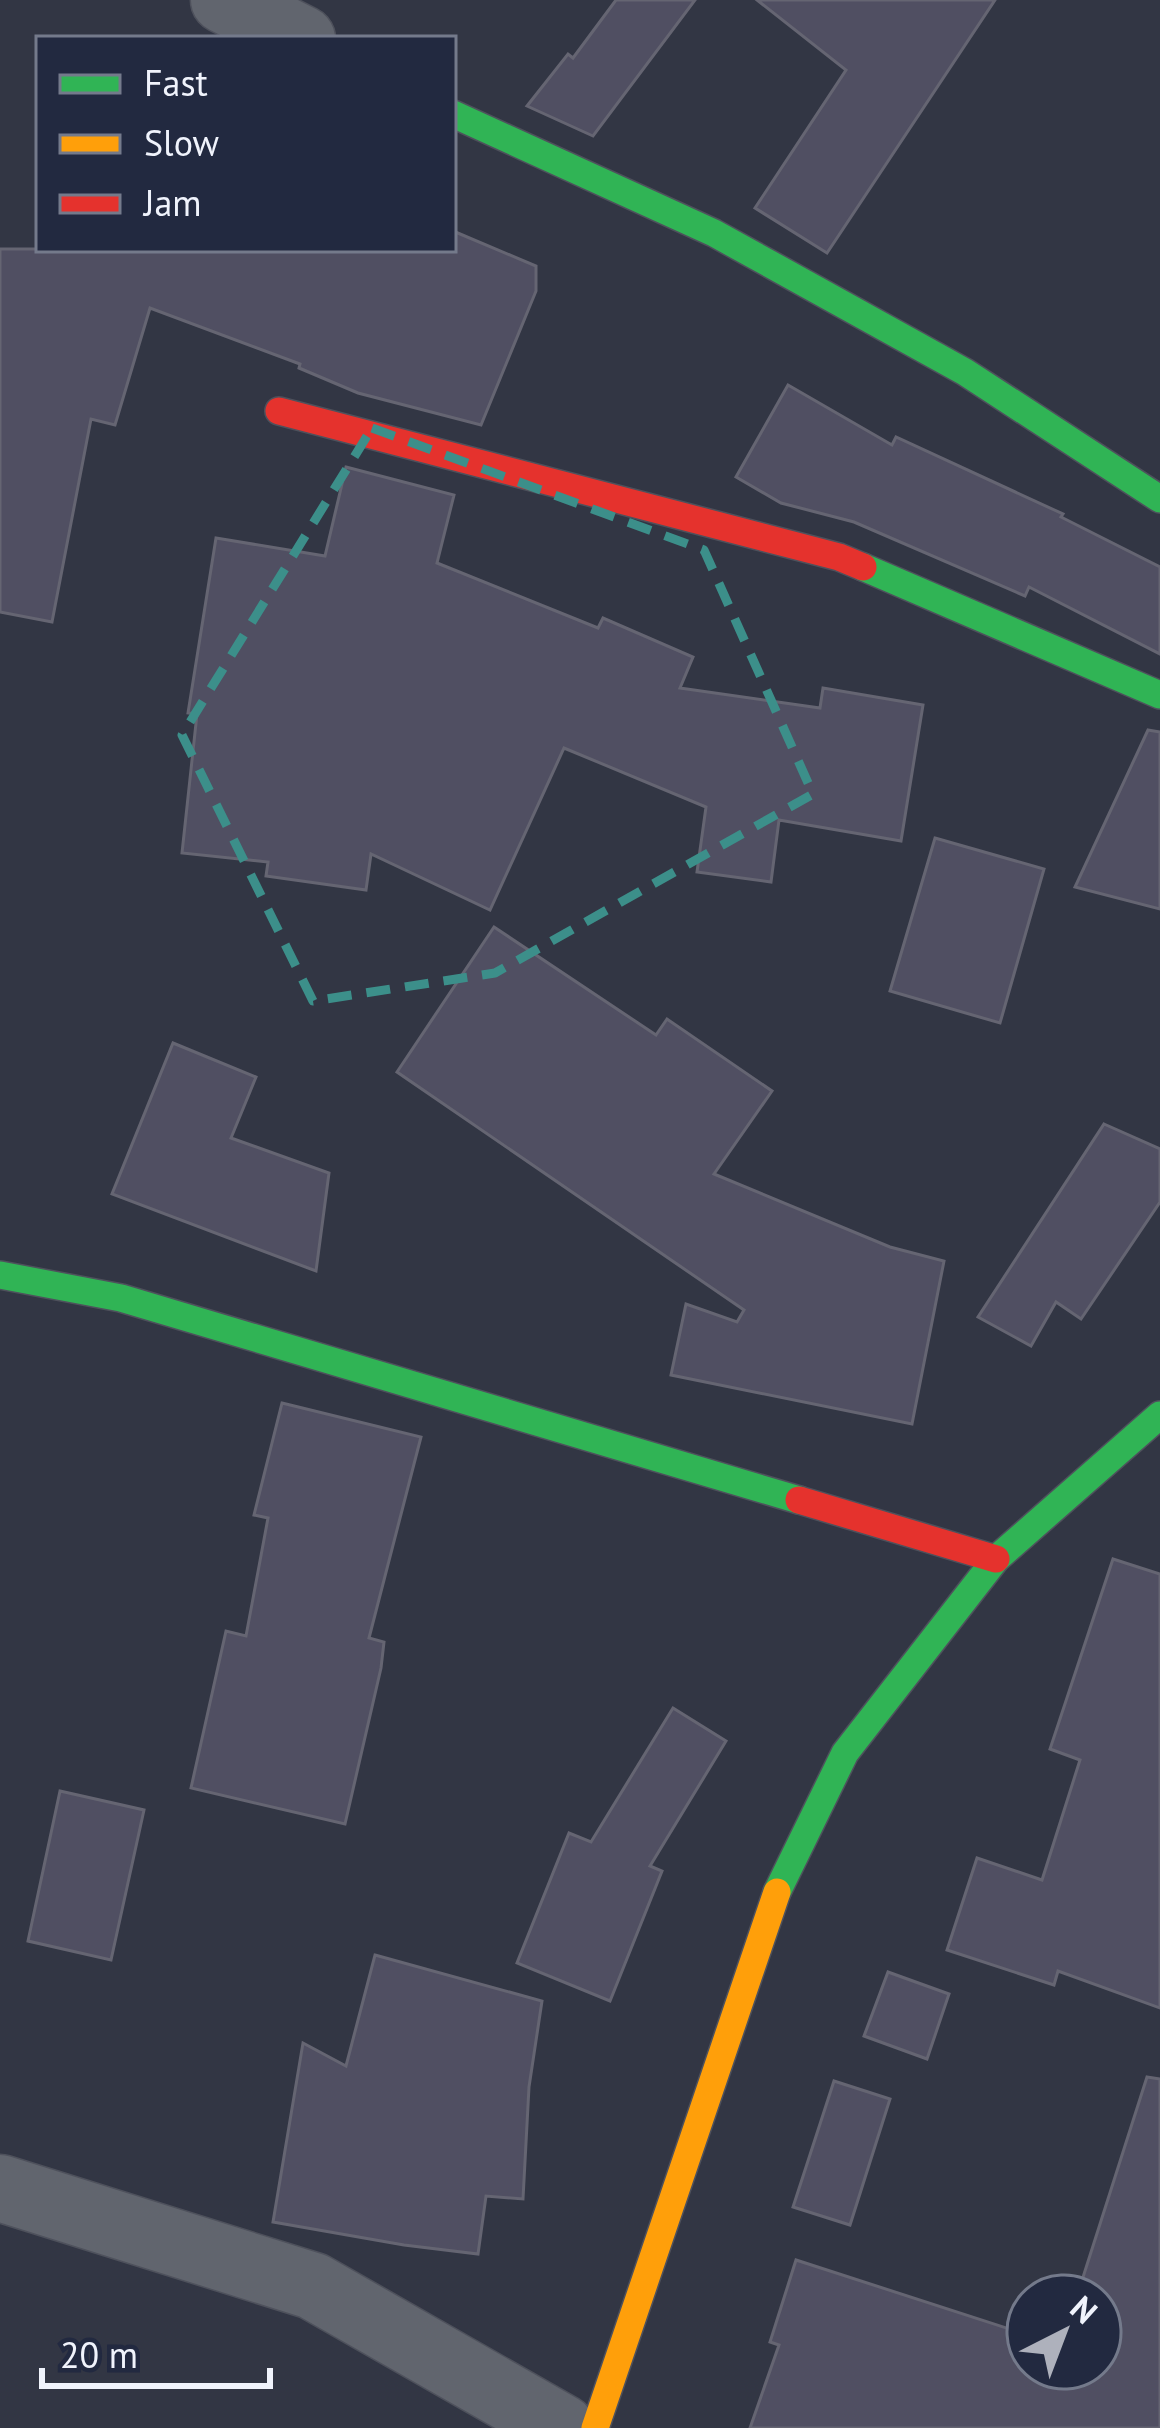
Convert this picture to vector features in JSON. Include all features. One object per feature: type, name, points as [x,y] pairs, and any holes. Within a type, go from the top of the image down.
[{"type":"street","points":[[224,0],[296,36]]},
{"type":"street","points":[[456,115],[713,233],[965,371],[1160,499]]},
{"type":"street","points":[[279,411],[839,556],[1160,695]]},
{"type":"street","points":[[0,1275],[121,1298],[996,1558]]},
{"type":"street","points":[[595,2428],[770,1906],[844,1753],[996,1558],[1160,1415]]},
{"type":"street","points":[[0,2188],[314,2286],[562,2428]]},
{"type":"highlighted area","points":[[372,428],[704,550],[813,794],[495,973],[313,1001],[182,735]]},
{"type":"building","points":[[616,0],[695,0],[593,136],[527,106],[568,54],[573,58]]},
{"type":"building","points":[[757,0],[995,0],[827,253],[755,208],[846,70]]},
{"type":"building","points":[[456,232],[536,266],[536,291],[481,425],[358,393],[299,368],[300,364],[150,308],[115,425],[91,419],[52,622],[0,612],[0,249],[456,252]]},
{"type":"building","points":[[788,385],[892,445],[896,437],[1063,514],[1061,517],[1160,567],[1160,654],[1029,587],[1025,596],[854,522],[781,503],[736,477]]},
{"type":"building","points":[[346,467],[454,495],[437,563],[598,628],[603,618],[693,657],[680,688],[820,708],[823,688],[923,705],[901,841],[779,820],[771,882],[697,872],[706,807],[564,748],[490,910],[371,854],[366,890],[266,876],[268,862],[182,853],[197,714],[188,713],[216,538],[325,556]]},
{"type":"building","points":[[1148,730],[1160,732],[1160,909],[1075,887]]},
{"type":"building","points":[[935,838],[1044,869],[1000,1023],[890,991]]},
{"type":"building","points":[[494,927],[656,1035],[667,1019],[772,1091],[714,1174],[890,1247],[944,1261],[912,1424],[671,1375],[686,1304],[737,1322],[744,1310],[397,1072]]},
{"type":"building","points":[[173,1043],[256,1077],[231,1138],[329,1173],[316,1271],[112,1194]]},
{"type":"building","points":[[1104,1124],[1160,1149],[1160,1202],[1081,1319],[1056,1302],[1031,1346],[978,1317]]},
{"type":"building","points":[[282,1403],[421,1437],[369,1638],[384,1642],[381,1668],[345,1824],[191,1788],[226,1631],[246,1636],[268,1518],[254,1515]]},
{"type":"building","points":[[1113,1559],[1160,1574],[1160,2008],[1058,1971],[1054,1985],[947,1950],[977,1858],[1042,1880],[1080,1760],[1050,1749]]},
{"type":"building","points":[[673,1708],[726,1741],[650,1866],[662,1871],[610,2001],[517,1963],[569,1833],[591,1842]]},
{"type":"building","points":[[60,1791],[144,1810],[111,1960],[28,1941]]},
{"type":"building","points":[[375,1955],[542,2001],[529,2087],[523,2199],[486,2196],[478,2254],[273,2222],[303,2043],[346,2066]]},
{"type":"building","points":[[888,1972],[949,1994],[927,2059],[864,2036]]},
{"type":"building","points":[[1147,2077],[1160,2079],[1160,2428],[750,2428],[779,2345],[770,2342],[796,2260],[1004,2327],[1004,2392],[1124,2392],[1124,2272],[1085,2272]]},
{"type":"building","points":[[834,2081],[890,2099],[850,2225],[793,2207]]},
{"type":"traffic: fast","points":[[456,115],[714,233],[965,372],[1160,499]]},
{"type":"traffic: fast","points":[[863,567],[1160,695]]},
{"type":"traffic: fast","points":[[0,1275],[121,1298],[799,1500]]},
{"type":"traffic: fast","points":[[777,1892],[845,1753],[996,1559],[1160,1415]]},
{"type":"traffic: slow","points":[[595,2428],[777,1892]]},
{"type":"traffic: jam","points":[[279,411],[863,567]]},
{"type":"traffic: jam","points":[[799,1500],[996,1559]]}]
